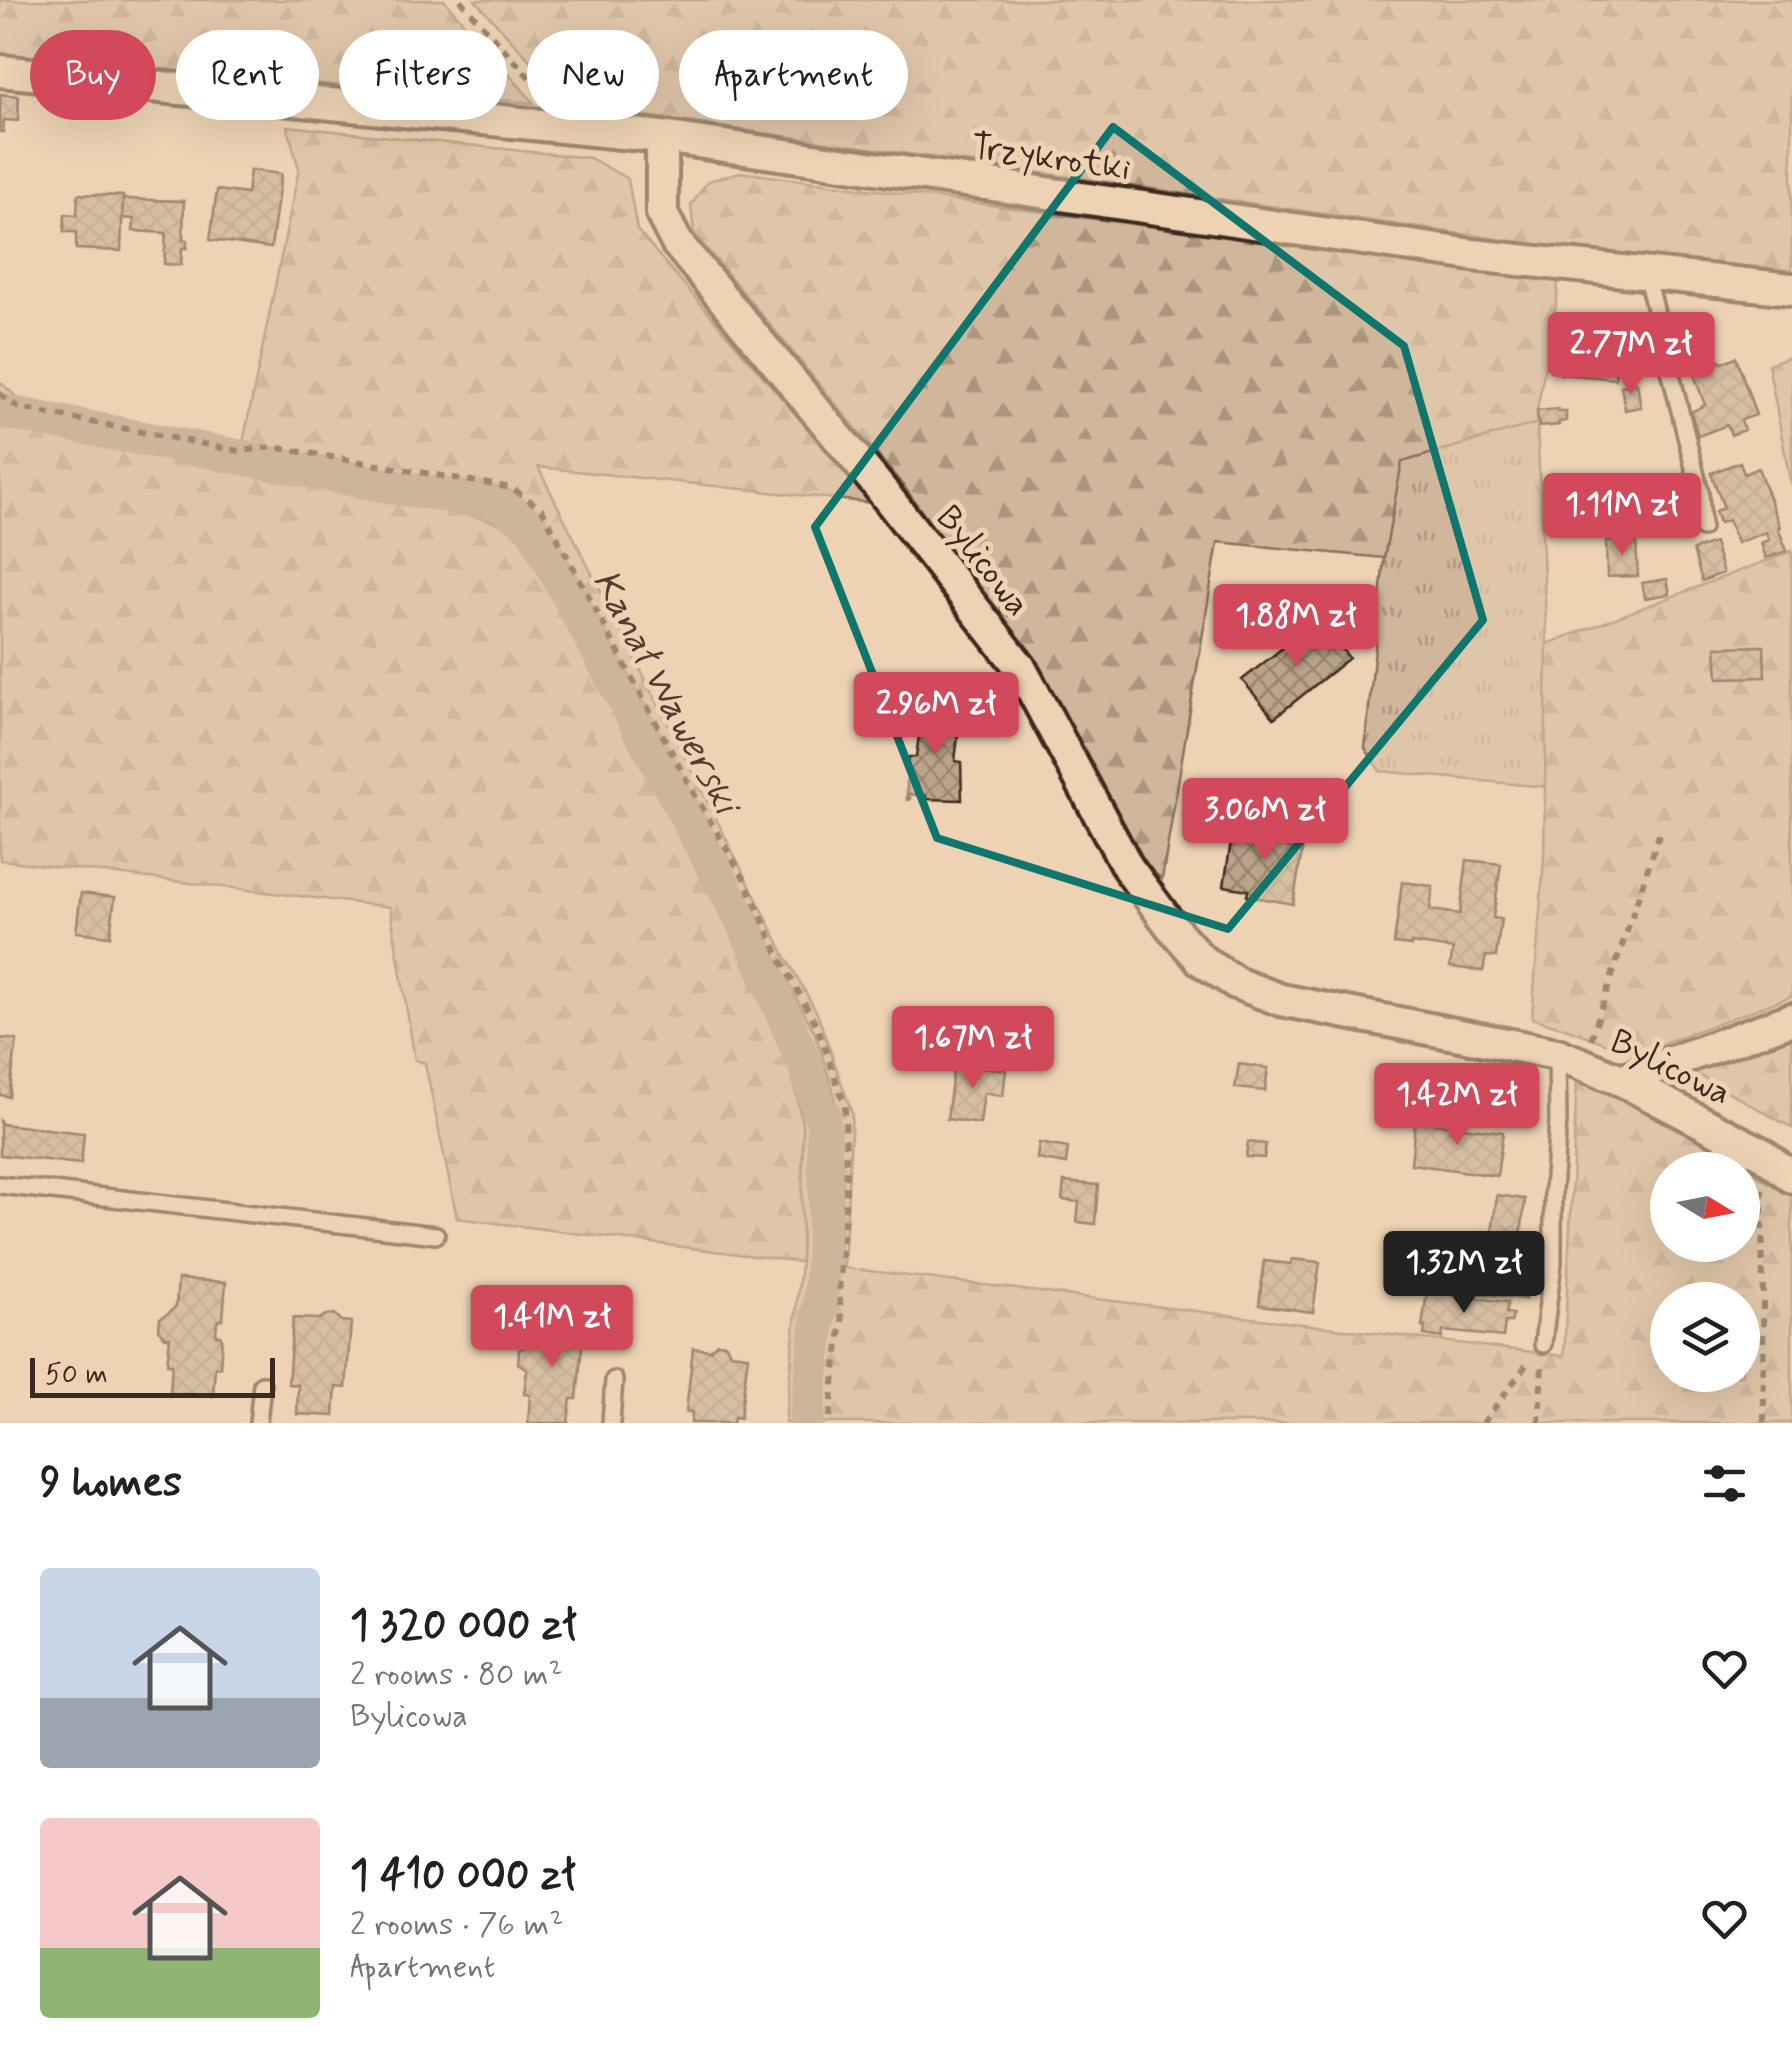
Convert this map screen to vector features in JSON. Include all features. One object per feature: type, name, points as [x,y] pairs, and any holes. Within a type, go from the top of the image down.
[{"type":"street","name":"Trzykrotki","points":[[0,72],[662,137],[1472,256],[1792,289]]},
{"type":"street","name":"Bylicowa","points":[[662,137],[662,214],[676,243],[880,488],[1020,667],[1128,868],[1201,960],[1236,982],[1280,1000],[1569,1059],[1621,1080],[1762,1153],[1792,1177]]},
{"type":"street","points":[[1621,1080],[1792,1019]]},
{"type":"lane","points":[[1646,274],[1700,492],[1702,528]]},
{"type":"lane","points":[[1543,1344],[1553,1262],[1558,1121],[1569,1059]]},
{"type":"lane","points":[[0,1184],[436,1235]]},
{"type":"lane","points":[[610,1423],[614,1380]]},
{"type":"lane","points":[[258,1423],[262,1384]]},
{"type":"path","points":[[460,0],[527,74]]},
{"type":"path","points":[[0,394],[19,408],[239,451],[274,446],[512,488],[542,509],[693,792],[743,876],[780,958],[817,1026],[845,1106],[846,1196],[839,1293],[842,1322],[829,1423]]},
{"type":"path","points":[[1569,1059],[1600,1017],[1660,832]]},
{"type":"path","points":[[1762,1153],[1764,1423]]},
{"type":"path","points":[[1482,1423],[1543,1344]]},
{"type":"path","points":[[1539,1423],[1543,1344]]},
{"type":"highlighted area","points":[[1113,127],[1404,346],[1483,620],[1228,929],[937,838],[815,527]]},
{"type":"green space","points":[[0,0],[444,0],[470,30],[339,30],[339,85],[319,84],[319,30],[176,30],[176,71],[156,69],[156,30],[30,30],[30,58],[0,55]]},
{"type":"green space","points":[[475,0],[1792,0],[1792,271],[1559,248],[659,118],[659,30],[527,30],[527,57],[507,30],[502,30]]},
{"type":"green space","points":[[507,72],[527,95],[527,102],[507,101]]},
{"type":"green space","points":[[287,126],[590,158],[628,179],[637,230],[872,503],[538,467],[817,1013],[852,1113],[844,1268],[1564,1356],[1577,1079],[1647,1109],[1718,1152],[1650,1152],[1650,1262],[1760,1262],[1760,1178],[1792,1197],[1792,1423],[823,1423],[843,1185],[834,1093],[815,1033],[537,512],[518,501],[243,443],[299,169]]},
{"type":"green space","points":[[740,172],[1558,280],[1537,423],[1402,462],[1384,558],[1218,542],[1162,879],[1145,865],[1053,699],[906,489],[694,233],[691,205],[708,181]]},
{"type":"green space","points":[[1792,356],[1792,490],[1768,364]]},
{"type":"green space","points":[[0,382],[20,400],[518,501],[537,512],[815,1033],[834,1093],[843,1185],[823,1423],[785,1423],[801,1262],[803,1129],[790,1063],[525,546],[511,528],[486,519],[12,425],[0,418]]},
{"type":"green space","points":[[0,418],[12,425],[486,519],[511,528],[525,545],[773,1006],[790,1063],[803,1129],[801,1262],[457,1218],[425,1063],[415,1060],[390,907],[0,860]]},
{"type":"green space","points":[[1537,423],[1547,644],[1546,787],[1380,771],[1365,748],[1384,558],[1401,462]]},
{"type":"green space","points":[[1792,551],[1792,996],[1634,1054],[1532,1018],[1544,858],[1547,644]]},
{"type":"green space","points":[[1792,1030],[1792,1128],[1681,1065]]},
{"type":"building","points":[[0,94],[19,96],[18,121],[4,120],[3,132],[0,132]]},
{"type":"building","points":[[250,170],[281,174],[271,248],[210,240],[217,190],[247,194]]},
{"type":"building","points":[[78,194],[123,196],[121,251],[76,249],[76,232],[64,232],[65,214],[77,215]]},
{"type":"building","points":[[123,199],[184,201],[183,240],[187,240],[187,248],[182,248],[181,265],[164,264],[166,233],[133,231],[134,219],[122,218]]},
{"type":"building","points":[[1576,335],[1623,340],[1615,379],[1560,374],[1563,347],[1575,348]]},
{"type":"building","points":[[1736,357],[1756,415],[1741,420],[1744,430],[1731,435],[1727,425],[1698,436],[1691,412],[1705,405],[1693,372]]},
{"type":"building","points":[[1637,383],[1641,407],[1625,410],[1621,386]]},
{"type":"building","points":[[1537,411],[1566,412],[1566,421],[1539,427]]},
{"type":"building","points":[[1740,462],[1744,474],[1758,468],[1787,551],[1766,558],[1761,543],[1769,540],[1766,532],[1737,543],[1728,520],[1719,523],[1715,511],[1724,508],[1711,473]]},
{"type":"building","points":[[1636,539],[1638,576],[1607,577],[1606,541]]},
{"type":"building","points":[[1714,543],[1723,573],[1702,581],[1693,550]]},
{"type":"building","points":[[1667,579],[1670,594],[1645,598],[1642,583]]},
{"type":"building","points":[[1319,619],[1349,658],[1274,718],[1242,680]]},
{"type":"building","points":[[1764,646],[1765,677],[1718,678],[1716,647]]},
{"type":"building","points":[[923,706],[961,710],[955,761],[961,762],[962,800],[925,799],[926,796],[909,794],[907,800],[907,765],[909,757],[916,757]]},
{"type":"building","points":[[1258,826],[1305,834],[1293,904],[1247,896],[1248,890],[1224,886],[1233,828],[1257,833]]},
{"type":"building","points":[[1467,860],[1501,864],[1493,918],[1501,919],[1496,957],[1486,956],[1483,971],[1450,967],[1453,949],[1394,944],[1402,882],[1433,886],[1430,910],[1460,914]]},
{"type":"building","points":[[81,893],[115,897],[110,936],[76,932]]},
{"type":"building","points":[[0,1038],[17,1040],[9,1097],[0,1095]]},
{"type":"building","points":[[954,1064],[1006,1070],[1003,1096],[984,1093],[980,1124],[947,1119]]},
{"type":"building","points":[[1239,1064],[1268,1068],[1265,1091],[1235,1088]]},
{"type":"building","points":[[0,1121],[84,1133],[81,1164],[0,1155]]},
{"type":"building","points":[[1415,1121],[1503,1132],[1497,1176],[1411,1164]]},
{"type":"building","points":[[1248,1142],[1266,1144],[1264,1158],[1246,1157]]},
{"type":"building","points":[[1039,1143],[1068,1148],[1066,1164],[1037,1159]]},
{"type":"building","points":[[1064,1182],[1098,1185],[1095,1224],[1077,1222],[1079,1202],[1062,1200]]},
{"type":"building","points":[[1497,1195],[1525,1199],[1517,1274],[1528,1275],[1525,1299],[1473,1293],[1482,1232],[1492,1233]]},
{"type":"building","points":[[1292,1259],[1320,1262],[1313,1312],[1259,1305],[1264,1261],[1291,1264]]},
{"type":"building","points":[[178,1279],[226,1282],[223,1319],[217,1322],[216,1335],[222,1338],[213,1396],[170,1393],[170,1337],[159,1330],[160,1318],[176,1306]]},
{"type":"building","points":[[1427,1292],[1508,1302],[1506,1313],[1513,1314],[1511,1322],[1505,1322],[1503,1337],[1443,1331],[1442,1338],[1424,1335]]},
{"type":"building","points":[[327,1315],[351,1322],[346,1388],[336,1387],[334,1416],[297,1414],[298,1385],[288,1384],[293,1318],[319,1319]]},
{"type":"building","points":[[531,1320],[584,1325],[577,1399],[571,1399],[568,1423],[528,1423],[530,1395],[524,1394],[527,1369],[518,1363],[519,1350],[528,1345]]},
{"type":"building","points":[[717,1343],[726,1344],[730,1353],[748,1355],[740,1418],[734,1417],[733,1423],[691,1423],[692,1412],[686,1412],[693,1348],[710,1350]]},
{"type":"waterway","name":"Kanał Wawerski","points":[[0,411],[502,504],[532,527],[748,932],[805,1065],[824,1126],[826,1197],[821,1295],[806,1423]]}]
